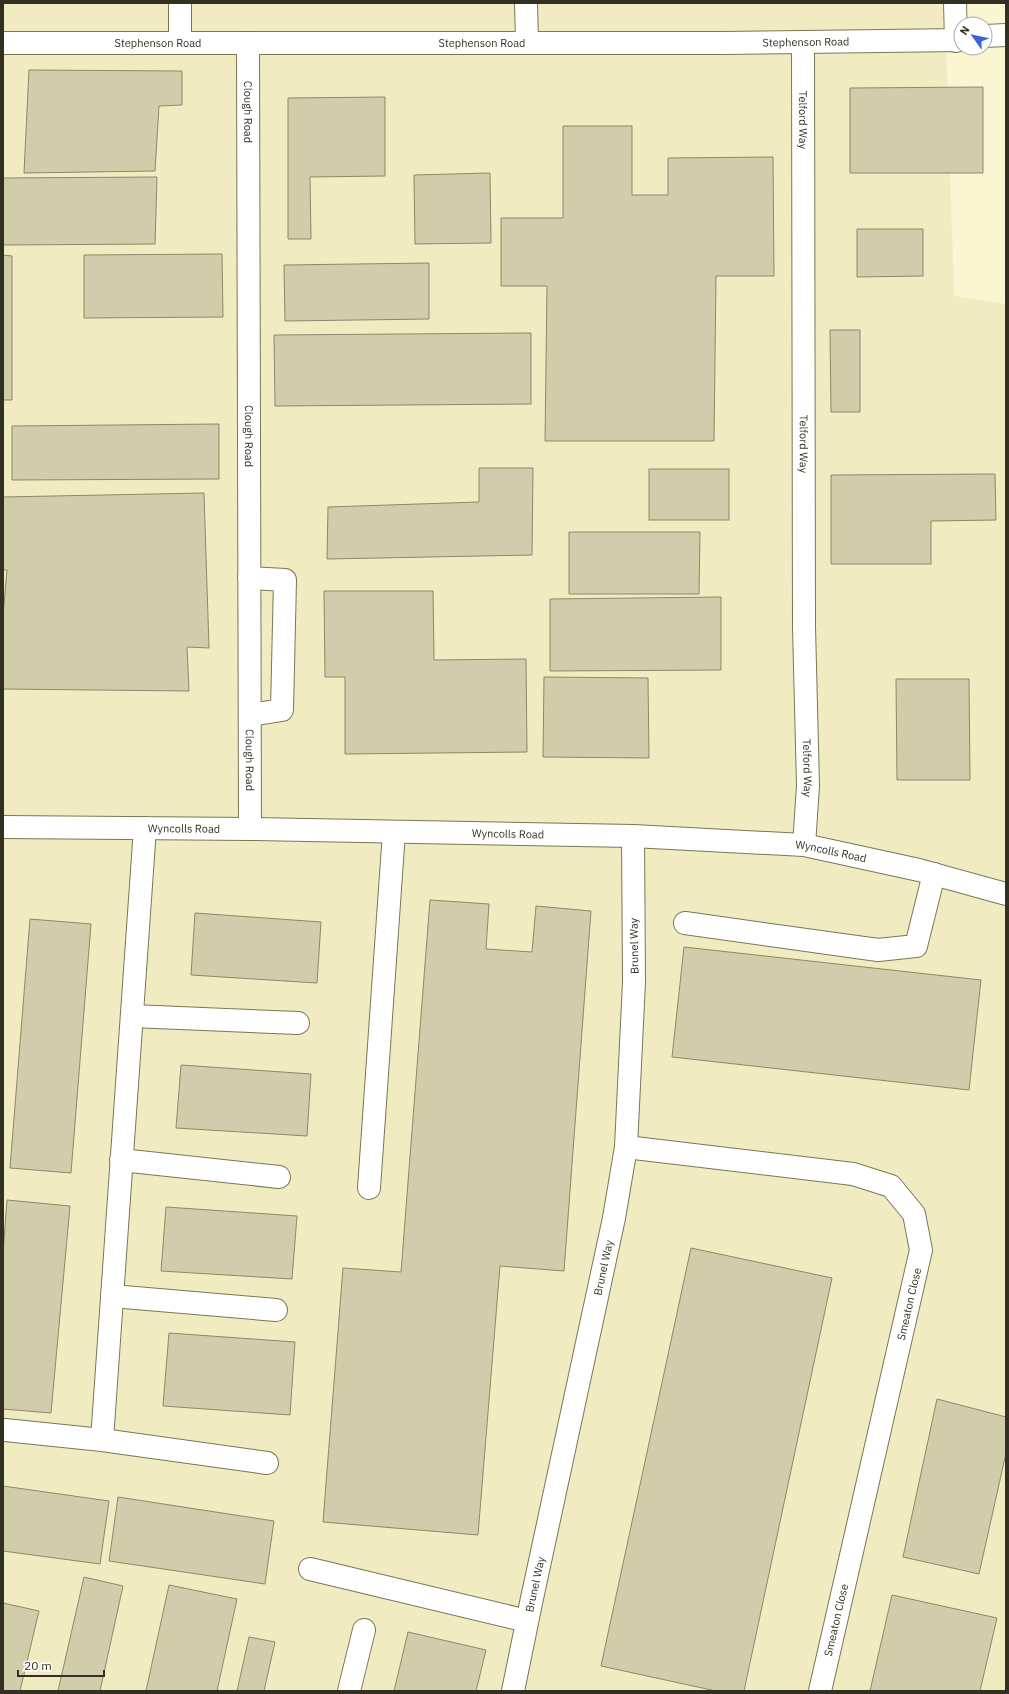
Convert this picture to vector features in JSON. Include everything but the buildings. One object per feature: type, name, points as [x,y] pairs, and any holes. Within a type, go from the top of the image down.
[{"type":"street","points":[[180,3],[180,43]]},
{"type":"street","points":[[526,3],[527,42]]},
{"type":"street","points":[[956,3],[957,16]]},
{"type":"street","name":"Stephenson Road","points":[[3,43],[803,42],[953,40]]},
{"type":"street","name":"Telford Way","points":[[803,42],[804,627],[808,786],[804,845]]},
{"type":"street","name":"Clough Road","points":[[248,43],[250,829]]},
{"type":"street","points":[[249,578],[285,580],[282,710],[250,715]]},
{"type":"street","name":"Wyncolls Road","points":[[3,828],[250,829],[633,836],[804,845],[934,874],[1006,894]]},
{"type":"street","points":[[102,1440],[145,828]]},
{"type":"street","points":[[369,1188],[394,832]]},
{"type":"street","name":"Brunel Way","points":[[514,1691],[527,1621],[614,1218],[626,1146],[634,982],[633,836]]},
{"type":"street","points":[[685,923],[878,950],[916,946],[934,874]]},
{"type":"street","points":[[132,1016],[298,1023]]},
{"type":"street","name":"Smeaton Close","points":[[626,1146],[853,1174],[891,1186],[914,1214],[921,1250],[820,1691]]},
{"type":"street","points":[[121,1160],[279,1177]]},
{"type":"street","points":[[112,1296],[276,1310]]},
{"type":"street","points":[[5,1430],[102,1440],[267,1463]]},
{"type":"street","points":[[310,1569],[527,1621]]},
{"type":"street","points":[[349,1691],[364,1630]]},
{"type":"shaded area","points":[[3,3],[945,3],[954,296],[1006,304],[1006,1691],[3,1691]]}]
